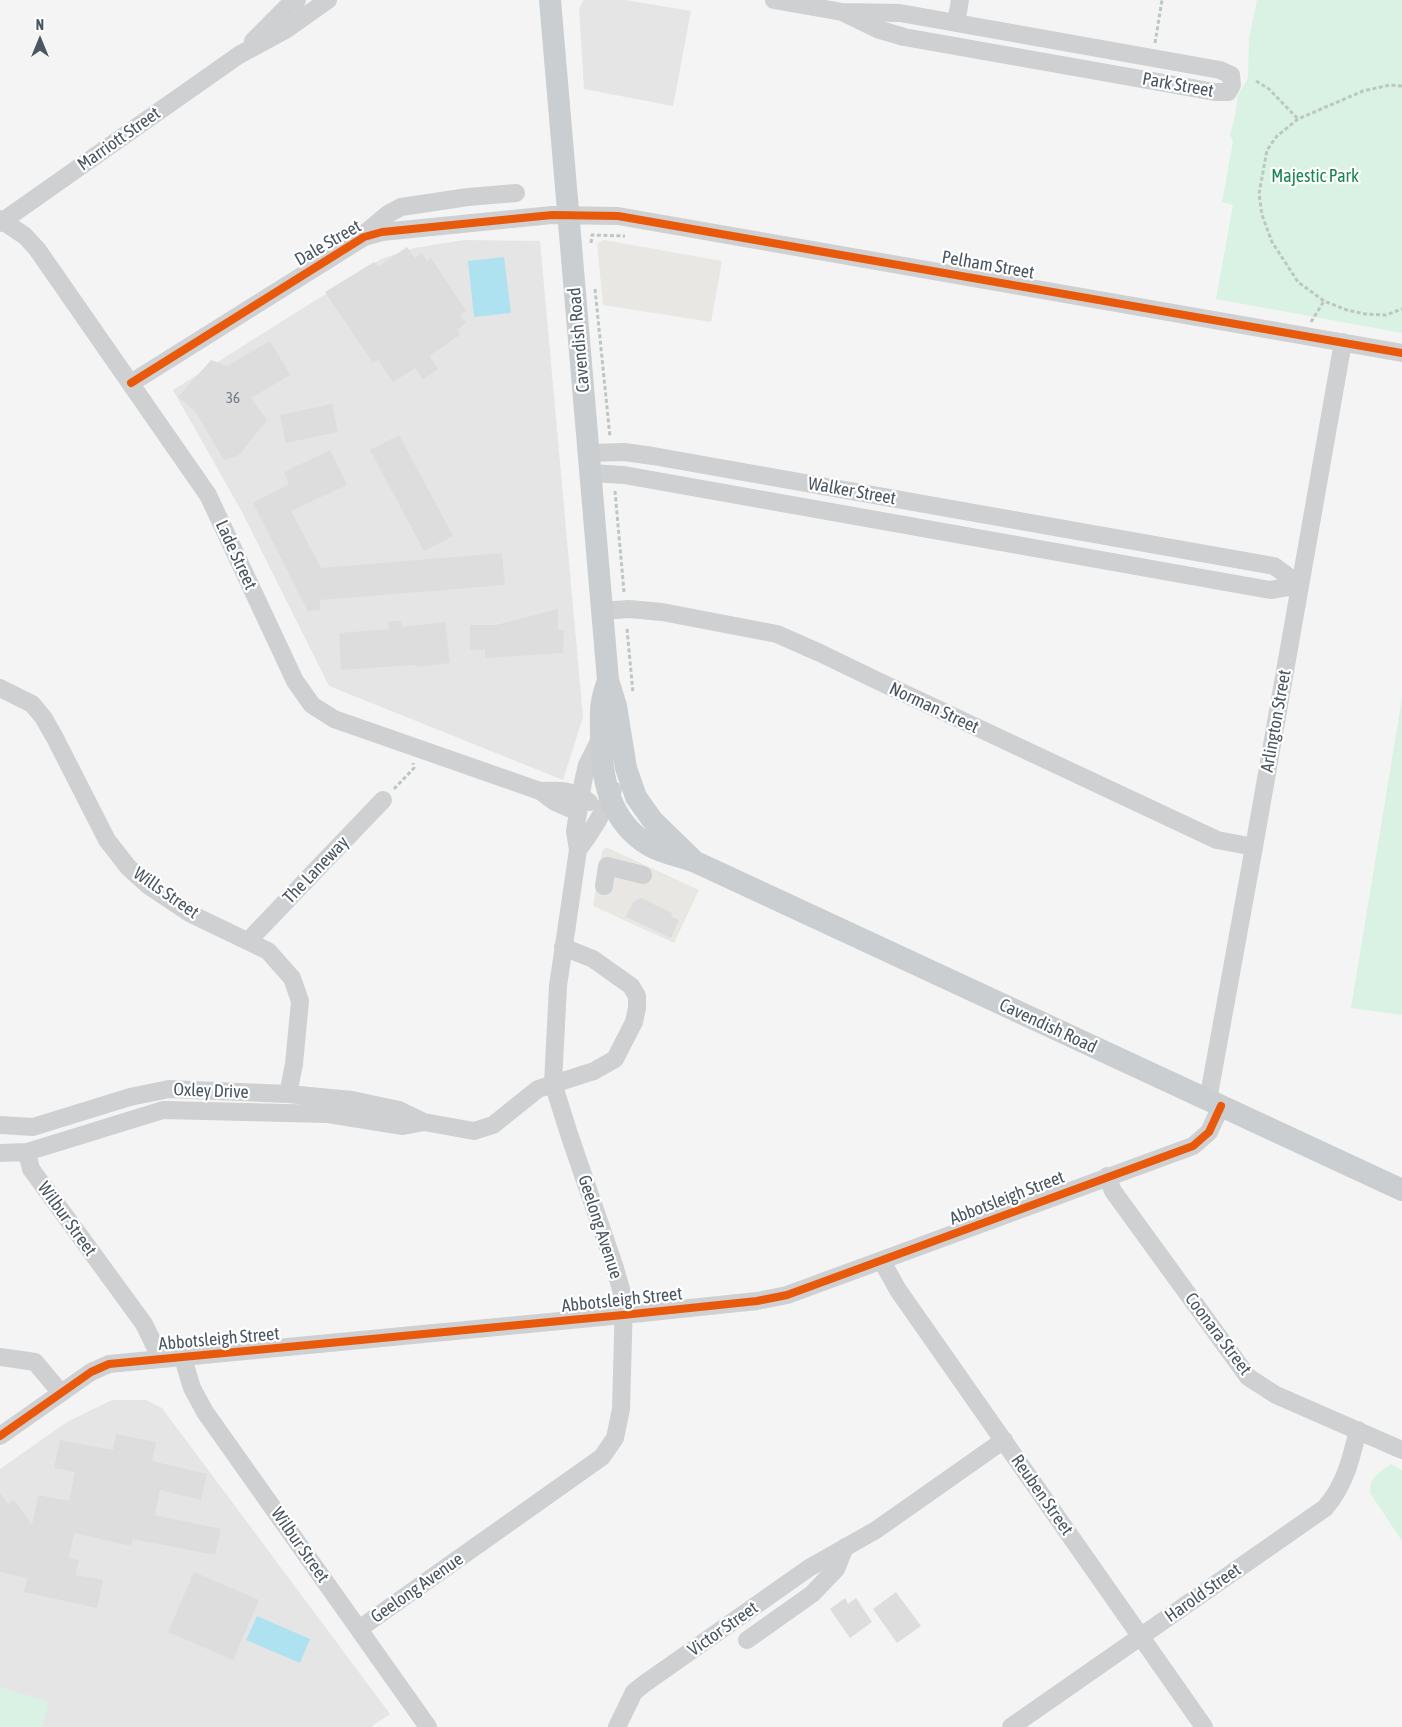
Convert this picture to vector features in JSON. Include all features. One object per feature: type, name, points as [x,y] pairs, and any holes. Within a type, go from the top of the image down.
[{"type":"main road","name":"Cavendish Road","points":[[550,0],[608,680],[616,706],[626,768],[636,797],[653,821],[694,861]]},
{"type":"main road","name":"Cavendish Road","points":[[608,680],[601,702],[601,762],[609,799],[624,822],[648,844],[662,852],[694,861],[1402,1190]]},
{"type":"street","name":"Marriott Street","points":[[239,55],[297,0]]},
{"type":"street","name":"Marriott Street","points":[[1,221],[239,55],[288,29],[328,0]]},
{"type":"street","name":"Park Street","points":[[774,0],[842,12],[900,13],[1220,70],[1231,75],[1232,85],[1228,92],[1215,92],[904,37],[877,29],[842,12]]},
{"type":"street","points":[[956,23],[960,0]]},
{"type":"street","name":"Dale Street","points":[[131,383],[355,241],[397,208],[451,199],[516,193]]},
{"type":"street","name":"Dale Street","points":[[355,241],[382,232],[568,215]]},
{"type":"street","name":"Pelham Street","points":[[568,215],[618,216],[1402,353]]},
{"type":"street","name":"Lade Street","points":[[1,221],[32,242],[208,495],[295,681],[312,705],[334,719],[540,790],[555,802],[593,806],[598,819]]},
{"type":"street","name":"Arlington Street","points":[[1214,1103],[1254,847],[1343,342]]},
{"type":"street","name":"Walker Street","points":[[589,463],[624,452],[653,456],[1274,566],[1300,585]]},
{"type":"street","name":"Walker Street","points":[[589,463],[624,475],[1270,590],[1300,585]]},
{"type":"street","points":[[1110,562],[1114,538]]},
{"type":"street","name":"Norman Street","points":[[602,611],[629,609],[662,612],[777,634],[820,652],[878,682],[1217,840],[1254,847]]},
{"type":"street","name":"Wills Street","points":[[0,688],[32,704],[43,717],[107,840],[128,867],[150,886],[191,914],[268,950],[292,978],[300,1001],[294,1064],[288,1094]]},
{"type":"street","name":"Geelong Avenue","points":[[359,1629],[602,1457],[615,1438],[621,1410],[624,1300],[553,1083],[558,986],[578,850],[574,832],[587,765],[601,737]]},
{"type":"street","name":"Geelong Avenue","points":[[578,850],[589,836],[618,778],[626,768]]},
{"type":"street","name":"The Laneway","points":[[249,940],[383,800]]},
{"type":"street","points":[[604,886],[607,866],[643,874]]},
{"type":"street","name":"Oxley Drive","points":[[0,1126],[33,1126],[130,1097],[169,1089],[288,1094],[352,1100],[399,1110],[424,1122],[474,1131],[493,1125],[538,1089],[594,1071],[615,1059],[634,1022],[637,996],[631,986],[592,959],[563,947]]},
{"type":"street","name":"Abbotsleigh Street","points":[[0,1436],[91,1372],[109,1364],[623,1315],[757,1301],[787,1295],[1193,1146],[1209,1132],[1214,1103]]},
{"type":"street","name":"Oxley Drive","points":[[0,1152],[27,1152],[162,1110],[328,1114],[403,1126],[424,1122]]},
{"type":"street","name":"Wilbur Street","points":[[27,1152],[31,1169],[144,1324],[161,1359]]},
{"type":"street","name":"Coonara Street","points":[[1107,1176],[1116,1196],[1248,1377],[1276,1395],[1402,1450]]},
{"type":"street","name":"Reuben Street","points":[[882,1260],[898,1290],[1204,1727]]},
{"type":"street","points":[[0,1357],[35,1362],[61,1393]]},
{"type":"street","name":"Wilbur Street","points":[[183,1358],[192,1388],[205,1412],[428,1727]]},
{"type":"street","name":"Harold Street","points":[[1011,1727],[1325,1508],[1336,1495],[1348,1471],[1358,1430]]},
{"type":"street","name":"Victor Street","points":[[618,1727],[629,1701],[634,1692],[639,1688],[810,1568],[876,1530],[1004,1440]]},
{"type":"street","name":"Victor Street","points":[[747,1640],[812,1594],[836,1569],[845,1547]]},
{"type":"path","points":[[1154,46],[1162,0]]},
{"type":"path","points":[[1256,81],[1269,89],[1298,119]]},
{"type":"path","points":[[1402,86],[1390,85],[1363,91],[1298,119],[1277,136],[1267,150],[1259,194],[1262,215],[1272,242],[1298,282],[1324,301],[1347,310],[1365,314],[1386,315],[1402,309]]},
{"type":"path","points":[[590,250],[592,235],[633,237]]},
{"type":"path","points":[[595,288],[610,438]]},
{"type":"path","points":[[1303,335],[1324,301]]},
{"type":"path","points":[[614,486],[624,592]]},
{"type":"path","points":[[627,629],[634,696]]},
{"type":"path","points":[[403,781],[414,768]]},
{"type":"shaded area","points":[[584,0],[625,0],[691,11],[673,106],[584,89],[579,9]]},
{"type":"shaded area","points":[[464,240],[540,241],[583,717],[563,780],[329,686],[242,512],[173,390],[381,259],[414,248]]},
{"type":"shaded area","points":[[604,240],[722,261],[711,322],[603,305],[597,243]]},
{"type":"shaded area","points":[[605,848],[699,890],[674,943],[593,906],[602,851]]},
{"type":"shaded area","points":[[112,1400],[146,1400],[162,1408],[390,1714],[371,1727],[0,1727],[0,1469],[67,1422]]},
{"type":"green space","name":"Majestic Park","points":[[1257,0],[1402,0],[1402,333],[1216,299],[1233,205],[1222,202],[1233,142],[1230,135],[1238,95],[1248,78],[1249,38]]},
{"type":"green space","points":[[1402,698],[1402,1015],[1351,1008]]},
{"type":"green space","points":[[1391,1464],[1402,1470],[1402,1541],[1370,1493],[1371,1482],[1377,1474]]},
{"type":"green space","points":[[0,1687],[49,1702],[42,1727],[0,1727]]},
{"type":"water","points":[[504,257],[511,313],[474,317],[468,261]]},
{"type":"water","points":[[257,1616],[310,1639],[300,1663],[246,1640]]},
{"type":"building","points":[[407,247],[415,258],[422,253],[427,261],[431,258],[466,311],[460,315],[466,323],[457,330],[460,335],[429,356],[438,369],[423,379],[415,368],[393,382],[378,360],[373,363],[325,292],[374,262],[378,267]]},
{"type":"building","points":[[270,341],[290,375],[251,398],[267,420],[238,456],[224,460],[195,411],[178,397],[211,360],[227,366]]},
{"type":"building","points":[[332,404],[338,432],[286,443],[280,415]]},
{"type":"building","points":[[399,435],[453,536],[424,551],[370,450]]},
{"type":"building","points":[[330,450],[347,485],[291,511],[321,568],[502,553],[505,585],[320,600],[320,610],[308,611],[253,503],[289,484],[284,472]]},
{"type":"building","points":[[558,609],[558,630],[564,630],[563,653],[485,658],[485,650],[470,650],[470,625],[496,625]]},
{"type":"building","points":[[388,621],[401,621],[402,627],[445,622],[450,663],[416,667],[416,665],[341,670],[339,633],[389,629]]},
{"type":"building","points":[[641,898],[672,913],[671,916],[679,920],[671,938],[626,917],[633,902]]},
{"type":"building","points":[[116,1434],[156,1442],[152,1461],[207,1474],[201,1500],[160,1490],[155,1515],[221,1529],[215,1555],[133,1539],[131,1546],[74,1533],[69,1558],[79,1560],[76,1575],[103,1580],[97,1608],[24,1592],[27,1578],[0,1572],[0,1493],[8,1504],[14,1500],[32,1525],[38,1495],[69,1501],[75,1472],[54,1468],[60,1440],[113,1450]]},
{"type":"building","points":[[194,1572],[259,1600],[233,1660],[168,1632]]},
{"type":"building","points":[[896,1592],[921,1626],[897,1643],[873,1609]]},
{"type":"building","points":[[845,1598],[848,1604],[856,1598],[872,1622],[850,1638],[830,1609]]},
{"type":"cycle path","points":[[131,383],[364,237],[382,232],[552,215],[618,216],[1402,353]]},
{"type":"cycle path","points":[[0,1436],[91,1372],[109,1364],[623,1315],[757,1301],[787,1295],[1193,1146],[1209,1132],[1221,1106]]}]
